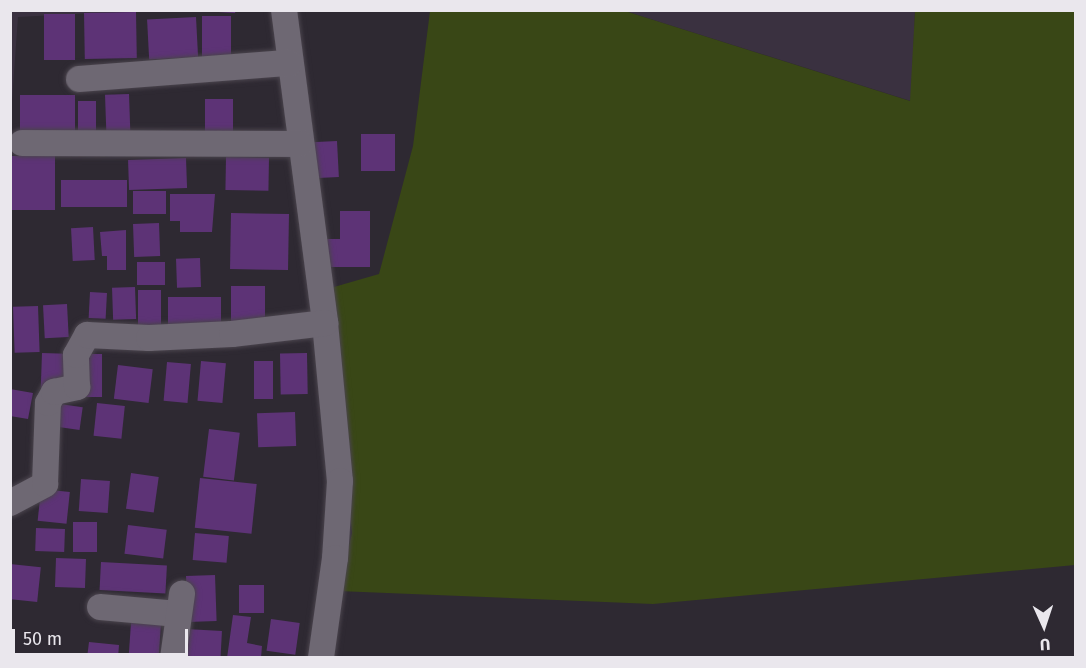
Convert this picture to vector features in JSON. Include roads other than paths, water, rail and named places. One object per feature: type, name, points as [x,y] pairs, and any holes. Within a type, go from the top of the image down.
[{"type":"street","points":[[284,10],[289,63],[325,323],[340,481],[335,558],[321,657]]},
{"type":"street","points":[[79,79],[289,63]]},
{"type":"street","points":[[22,143],[300,144]]},
{"type":"street","points":[[10,503],[45,484],[48,403],[54,392],[77,387],[76,355],[87,335],[220,335],[325,323]]},
{"type":"street","points":[[100,607],[180,604],[173,657]]}]
